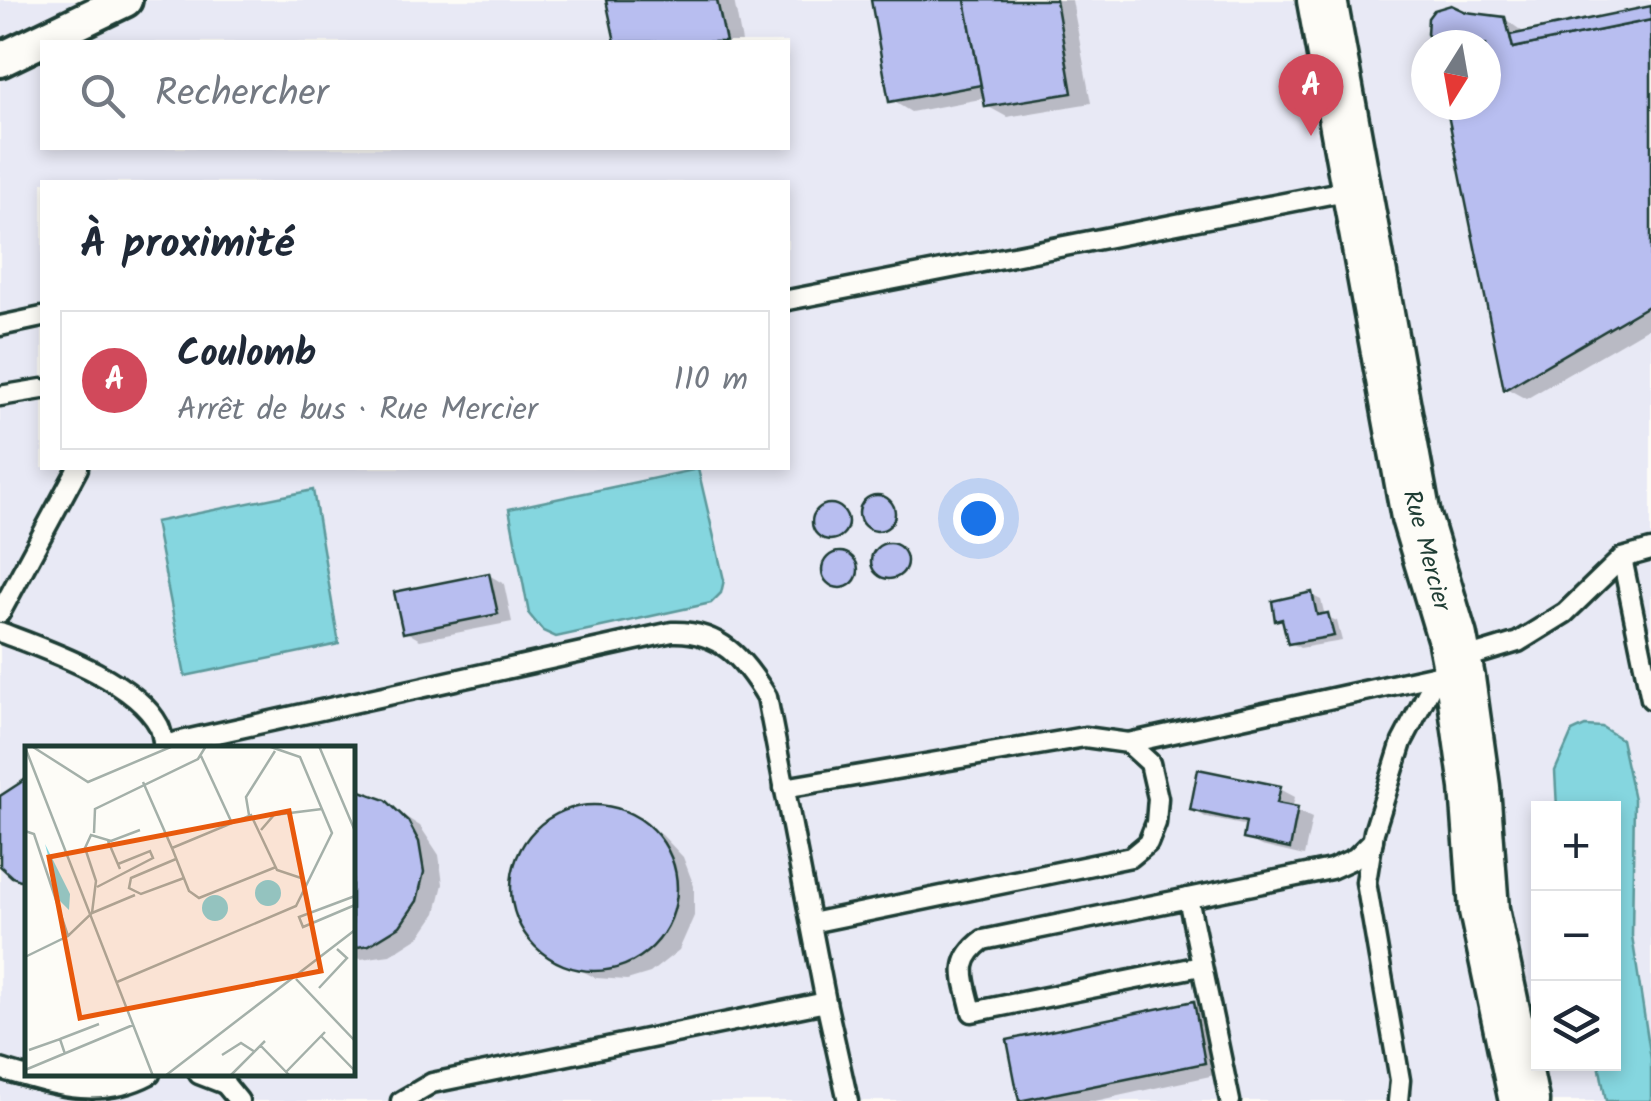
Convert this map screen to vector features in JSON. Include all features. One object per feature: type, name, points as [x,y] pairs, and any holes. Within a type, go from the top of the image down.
[{"type":"street","points":[[41,40],[125,0]]},
{"type":"street","name":"Rue Mercier","points":[[1322,0],[1416,517],[1475,787],[1484,910],[1524,1101]]},
{"type":"street","points":[[7,56],[40,40]]},
{"type":"lane","points":[[790,300],[1356,189]]},
{"type":"lane","points":[[0,326],[40,318]]},
{"type":"lane","points":[[0,396],[40,389]]},
{"type":"lane","points":[[0,613],[77,470]]},
{"type":"lane","points":[[784,788],[1085,736],[1128,744],[1447,669],[1518,642],[1566,613],[1622,558],[1651,550]]},
{"type":"lane","points":[[1622,558],[1651,699]]},
{"type":"lane","points":[[0,632],[81,664],[114,683],[160,726],[164,746]]},
{"type":"lane","points":[[168,746],[672,632],[709,636],[730,647],[767,697],[848,1101]]},
{"type":"lane","points":[[1398,1101],[1400,1080],[1366,882],[1373,840],[1402,742],[1447,669]]},
{"type":"lane","points":[[810,923],[1131,857],[1148,843],[1156,824],[1158,798],[1150,764],[1128,744]]},
{"type":"lane","points":[[1201,966],[972,1012],[962,962],[983,940],[1331,869],[1355,858],[1373,840]]},
{"type":"lane","points":[[1188,898],[1230,1101]]},
{"type":"lane","points":[[401,1101],[432,1083],[826,1002]]},
{"type":"lane","points":[[0,1068],[25,1076]]},
{"type":"lane","points":[[26,1076],[83,1094],[110,1094],[130,1088],[147,1076]]},
{"type":"lane","points":[[224,1079],[240,1101]]},
{"type":"shaded area","points":[[0,0],[1651,0],[1651,1101],[0,1101]]},
{"type":"water","points":[[698,470],[724,580],[721,593],[711,603],[556,637],[543,631],[529,614],[509,509]]},
{"type":"water","points":[[313,490],[339,644],[185,676],[155,522]]},
{"type":"water","points":[[1585,726],[1602,727],[1621,739],[1634,799],[1632,936],[1651,1059],[1651,1101],[1606,1101],[1600,1071],[1621,1071],[1621,801],[1557,801],[1555,771],[1572,732]]},
{"type":"building","points":[[606,0],[717,0],[726,40],[615,40]]},
{"type":"building","points":[[871,0],[965,0],[981,85],[889,102]]},
{"type":"building","points":[[965,0],[1056,0],[1072,93],[985,107]]},
{"type":"building","points":[[1451,5],[1466,12],[1505,17],[1513,48],[1651,20],[1651,304],[1504,390],[1449,120],[1501,120],[1501,30],[1427,30],[1428,18],[1434,10]]},
{"type":"building","points":[[1651,6],[1651,20],[1513,48],[1510,35]]},
{"type":"building","points":[[877,495],[889,501],[895,513],[889,525],[877,531],[865,525],[859,513],[865,501]]},
{"type":"building","points":[[830,504],[842,510],[848,522],[842,534],[830,540],[818,534],[812,522],[818,510]]},
{"type":"building","points":[[889,543],[901,549],[907,561],[901,573],[889,579],[877,573],[871,561],[877,549]]},
{"type":"building","points":[[840,552],[852,558],[858,570],[852,582],[840,588],[828,582],[822,570],[828,558]]},
{"type":"building","points":[[489,573],[498,614],[403,633],[394,592]]},
{"type":"building","points":[[1312,592],[1317,615],[1328,613],[1334,636],[1288,644],[1282,619],[1275,621],[1272,601]]},
{"type":"building","points":[[1198,769],[1281,786],[1277,803],[1298,807],[1290,849],[1243,839],[1246,822],[1190,810]]},
{"type":"building","points":[[25,780],[25,882],[0,866],[0,796]]},
{"type":"building","points":[[355,789],[386,800],[408,821],[419,842],[424,872],[417,901],[400,926],[369,945],[355,947]]},
{"type":"building","points":[[594,805],[626,811],[653,829],[671,856],[677,888],[671,920],[653,947],[626,965],[594,971],[562,965],[535,947],[517,920],[511,888],[517,856],[535,829],[562,811]]},
{"type":"building","points":[[1194,1001],[1205,1063],[1019,1101],[1007,1040]]},
{"type":"place","name":"Coulomb","points":[[1311,136]]}]
